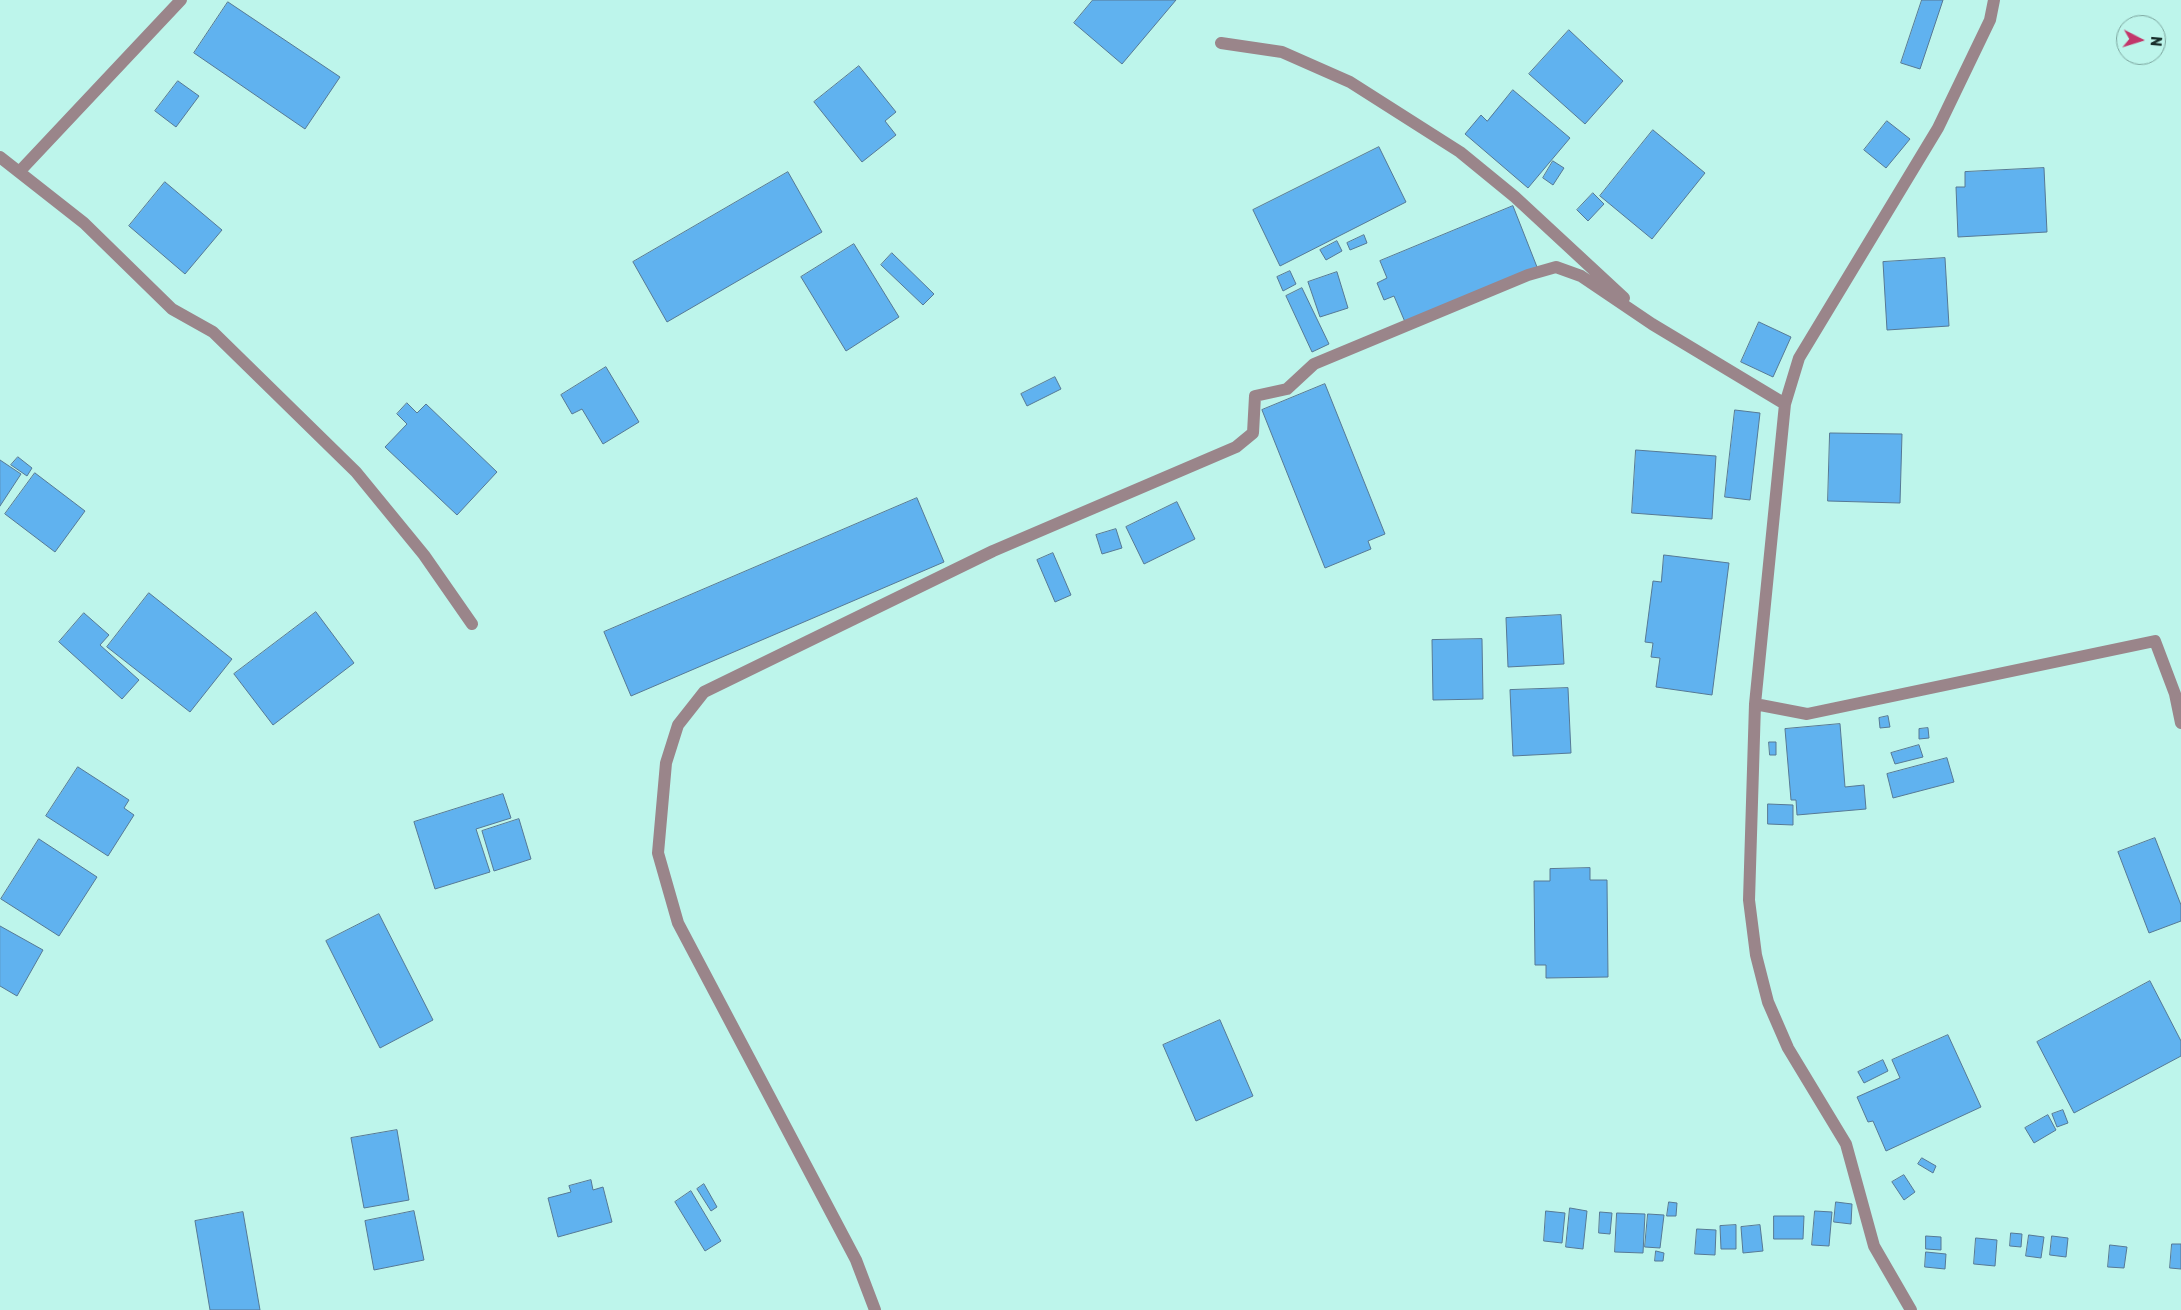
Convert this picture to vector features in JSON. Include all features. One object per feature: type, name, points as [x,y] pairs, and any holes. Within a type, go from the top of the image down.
[{"type":"street","points":[[20,171],[181,0]]},
{"type":"street","points":[[1911,1310],[1874,1246],[1846,1144],[1788,1048],[1766,993],[1756,955],[1749,900],[1755,704],[1785,404],[1799,358],[1938,128],[1990,20],[1994,0]]},
{"type":"street","points":[[1221,43],[1282,52],[1342,78],[1460,152],[1515,197],[1652,324]]},
{"type":"street","points":[[0,157],[84,222],[172,309],[212,332],[356,472],[424,555],[472,624]]},
{"type":"street","points":[[875,1310],[856,1260],[678,923],[658,853],[666,763],[678,725],[704,692],[993,551],[1236,447],[1253,433],[1255,396],[1287,389],[1314,364],[1528,275],[1556,267],[1581,276],[1652,324],[1785,404]]},
{"type":"street","points":[[1755,704],[1807,714],[2155,642],[2175,694],[2181,723]]},
{"type":"building","points":[[1093,0],[1176,0],[1122,64],[1074,23]]},
{"type":"building","points":[[1922,0],[1943,0],[1920,69],[1901,63]]},
{"type":"building","points":[[228,2],[340,77],[305,129],[194,53]]},
{"type":"building","points":[[1569,30],[1623,81],[1585,124],[1529,74]]},
{"type":"building","points":[[859,66],[896,112],[885,121],[896,135],[862,162],[814,102]]},
{"type":"building","points":[[178,81],[199,96],[176,127],[155,111]]},
{"type":"building","points":[[1513,90],[1570,138],[1528,188],[1465,134],[1481,115],[1487,121]]},
{"type":"building","points":[[1887,121],[1910,139],[1886,168],[1864,150]]},
{"type":"building","points":[[1653,130],[1705,173],[1652,239],[1600,196]]},
{"type":"building","points":[[1379,147],[1406,202],[1280,266],[1253,210]]},
{"type":"building","points":[[1553,161],[1564,168],[1553,185],[1543,178]]},
{"type":"building","points":[[2044,168],[2047,232],[1958,237],[1956,187],[1965,187],[1965,172]]},
{"type":"building","points":[[788,172],[822,232],[667,322],[633,262]]},
{"type":"building","points":[[165,182],[222,230],[185,274],[129,226]]},
{"type":"building","points":[[1593,193],[1604,204],[1588,221],[1577,210]]},
{"type":"building","points":[[1513,206],[1537,267],[1405,322],[1394,296],[1384,300],[1377,283],[1387,278],[1380,261]]},
{"type":"building","points":[[1364,235],[1367,243],[1350,250],[1347,243]]},
{"type":"building","points":[[1337,241],[1342,251],[1326,260],[1320,250]]},
{"type":"building","points":[[854,244],[899,317],[846,351],[801,277]]},
{"type":"building","points":[[892,253],[934,294],[923,305],[881,265]]},
{"type":"building","points":[[1945,258],[1949,326],[1887,330],[1883,262]]},
{"type":"building","points":[[1290,271],[1296,284],[1283,291],[1277,277]]},
{"type":"building","points":[[1337,272],[1348,308],[1320,317],[1308,282]]},
{"type":"building","points":[[1302,288],[1329,344],[1312,352],[1286,296]]},
{"type":"building","points":[[1759,322],[1791,337],[1773,377],[1741,362]]},
{"type":"building","points":[[606,367],[639,422],[603,444],[582,409],[572,414],[561,395]]},
{"type":"building","points":[[1055,377],[1061,389],[1027,406],[1021,394]]},
{"type":"building","points":[[1325,384],[1385,534],[1368,541],[1371,549],[1325,568],[1262,410]]},
{"type":"building","points":[[407,403],[417,413],[426,404],[497,472],[457,515],[385,447],[407,424],[397,414]]},
{"type":"building","points":[[1735,410],[1760,413],[1750,500],[1725,497]]},
{"type":"building","points":[[1830,433],[1902,434],[1900,503],[1828,501]]},
{"type":"building","points":[[1636,450],[1716,456],[1712,519],[1632,513]]},
{"type":"building","points":[[18,457],[32,468],[27,476],[11,465]]},
{"type":"building","points":[[0,460],[21,474],[0,506]]},
{"type":"building","points":[[35,473],[85,511],[55,552],[5,514]]},
{"type":"building","points":[[917,498],[944,562],[631,696],[604,632]]},
{"type":"building","points":[[1177,502],[1195,539],[1144,564],[1126,527]]},
{"type":"building","points":[[1116,529],[1122,548],[1102,554],[1096,535]]},
{"type":"building","points":[[1053,553],[1071,595],[1055,602],[1037,560]]},
{"type":"building","points":[[1664,555],[1729,563],[1712,695],[1656,687],[1660,658],[1651,657],[1653,643],[1645,642],[1653,581],[1661,582]]},
{"type":"building","points":[[149,593],[232,659],[190,712],[107,647]]},
{"type":"building","points":[[316,612],[354,663],[273,725],[234,674]]},
{"type":"building","points":[[84,613],[109,635],[100,645],[139,680],[122,699],[59,642]]},
{"type":"building","points":[[1561,615],[1564,664],[1508,667],[1506,618]]},
{"type":"building","points":[[1482,639],[1483,699],[1433,700],[1432,640]]},
{"type":"building","points":[[1568,688],[1571,753],[1513,756],[1510,690]]},
{"type":"building","points":[[1888,716],[1890,727],[1880,728],[1879,718]]},
{"type":"building","points":[[1840,724],[1845,787],[1864,785],[1866,809],[1797,815],[1796,800],[1791,800],[1785,729]]},
{"type":"building","points":[[1928,728],[1929,738],[1919,739],[1919,729]]},
{"type":"building","points":[[1769,742],[1776,742],[1776,755],[1770,755]]},
{"type":"building","points":[[1919,745],[1923,757],[1895,764],[1891,753]]},
{"type":"building","points":[[1947,758],[1954,782],[1893,798],[1887,774]]},
{"type":"building","points":[[78,767],[129,800],[124,808],[134,815],[108,856],[46,816]]},
{"type":"building","points":[[503,794],[511,818],[476,829],[490,872],[435,889],[414,822]]},
{"type":"building","points":[[1768,804],[1793,805],[1793,825],[1768,824]]},
{"type":"building","points":[[519,819],[531,859],[494,871],[482,831]]},
{"type":"building","points":[[2155,838],[2181,905],[2181,921],[2149,933],[2118,852]]},
{"type":"building","points":[[39,839],[97,877],[59,936],[1,899]]},
{"type":"building","points":[[1590,868],[1590,880],[1607,880],[1608,977],[1546,978],[1546,965],[1535,965],[1534,881],[1550,881],[1550,869]]},
{"type":"building","points":[[379,914],[433,1020],[380,1048],[326,941]]},
{"type":"building","points":[[0,926],[43,950],[17,996],[0,986]]},
{"type":"building","points":[[2150,981],[2181,1041],[2181,1056],[2074,1113],[2037,1042]]},
{"type":"building","points":[[1220,1020],[1253,1096],[1196,1121],[1163,1045]]},
{"type":"building","points":[[1948,1035],[1981,1107],[1886,1151],[1873,1121],[1868,1122],[1857,1097],[1900,1078],[1892,1060]]},
{"type":"building","points":[[1883,1060],[1888,1071],[1864,1083],[1858,1072]]},
{"type":"building","points":[[2063,1110],[2068,1123],[2057,1127],[2052,1114]]},
{"type":"building","points":[[2048,1115],[2056,1130],[2034,1143],[2025,1128]]},
{"type":"building","points":[[397,1130],[409,1200],[364,1208],[351,1138]]},
{"type":"building","points":[[1922,1158],[1936,1166],[1933,1173],[1918,1164]]},
{"type":"building","points":[[1904,1175],[1915,1192],[1904,1200],[1892,1182]]},
{"type":"building","points":[[591,1180],[593,1190],[603,1187],[612,1222],[558,1237],[548,1198],[571,1192],[569,1186]]},
{"type":"building","points":[[704,1184],[717,1207],[711,1211],[697,1189]]},
{"type":"building","points":[[691,1191],[721,1241],[705,1251],[675,1202]]},
{"type":"building","points":[[1669,1202],[1677,1203],[1676,1216],[1667,1216]]},
{"type":"building","points":[[1836,1202],[1852,1204],[1851,1224],[1834,1222]]},
{"type":"building","points":[[1570,1208],[1587,1211],[1583,1249],[1566,1247]]},
{"type":"building","points":[[414,1211],[424,1260],[374,1270],[365,1221]]},
{"type":"building","points":[[1546,1211],[1565,1213],[1562,1243],[1544,1241]]},
{"type":"building","points":[[1815,1211],[1832,1212],[1829,1246],[1812,1245]]},
{"type":"building","points":[[243,1212],[260,1310],[210,1310],[195,1221]]},
{"type":"building","points":[[1600,1212],[1612,1213],[1610,1234],[1599,1233]]},
{"type":"building","points":[[1617,1213],[1645,1214],[1643,1253],[1615,1252]]},
{"type":"building","points":[[1648,1214],[1664,1215],[1660,1248],[1645,1247]]},
{"type":"building","points":[[1774,1216],[1804,1216],[1803,1239],[1774,1239]]},
{"type":"building","points":[[1736,1225],[1736,1249],[1721,1249],[1720,1226]]},
{"type":"building","points":[[1760,1225],[1763,1251],[1743,1253],[1741,1227]]},
{"type":"building","points":[[1697,1229],[1716,1230],[1715,1255],[1695,1254]]},
{"type":"building","points":[[2011,1233],[2022,1234],[2021,1247],[2010,1246]]},
{"type":"building","points":[[2029,1235],[2044,1237],[2041,1258],[2026,1256]]},
{"type":"building","points":[[1926,1236],[1941,1237],[1941,1250],[1926,1249]]},
{"type":"building","points":[[2052,1236],[2068,1238],[2066,1257],[2050,1255]]},
{"type":"building","points":[[1976,1238],[1997,1240],[1995,1266],[1974,1264]]},
{"type":"building","points":[[2172,1244],[2181,1244],[2181,1269],[2170,1268]]},
{"type":"building","points":[[2110,1245],[2127,1247],[2124,1268],[2108,1267]]},
{"type":"building","points":[[1656,1251],[1664,1253],[1663,1261],[1655,1261]]},
{"type":"building","points":[[1926,1252],[1946,1254],[1945,1269],[1925,1267]]}]
